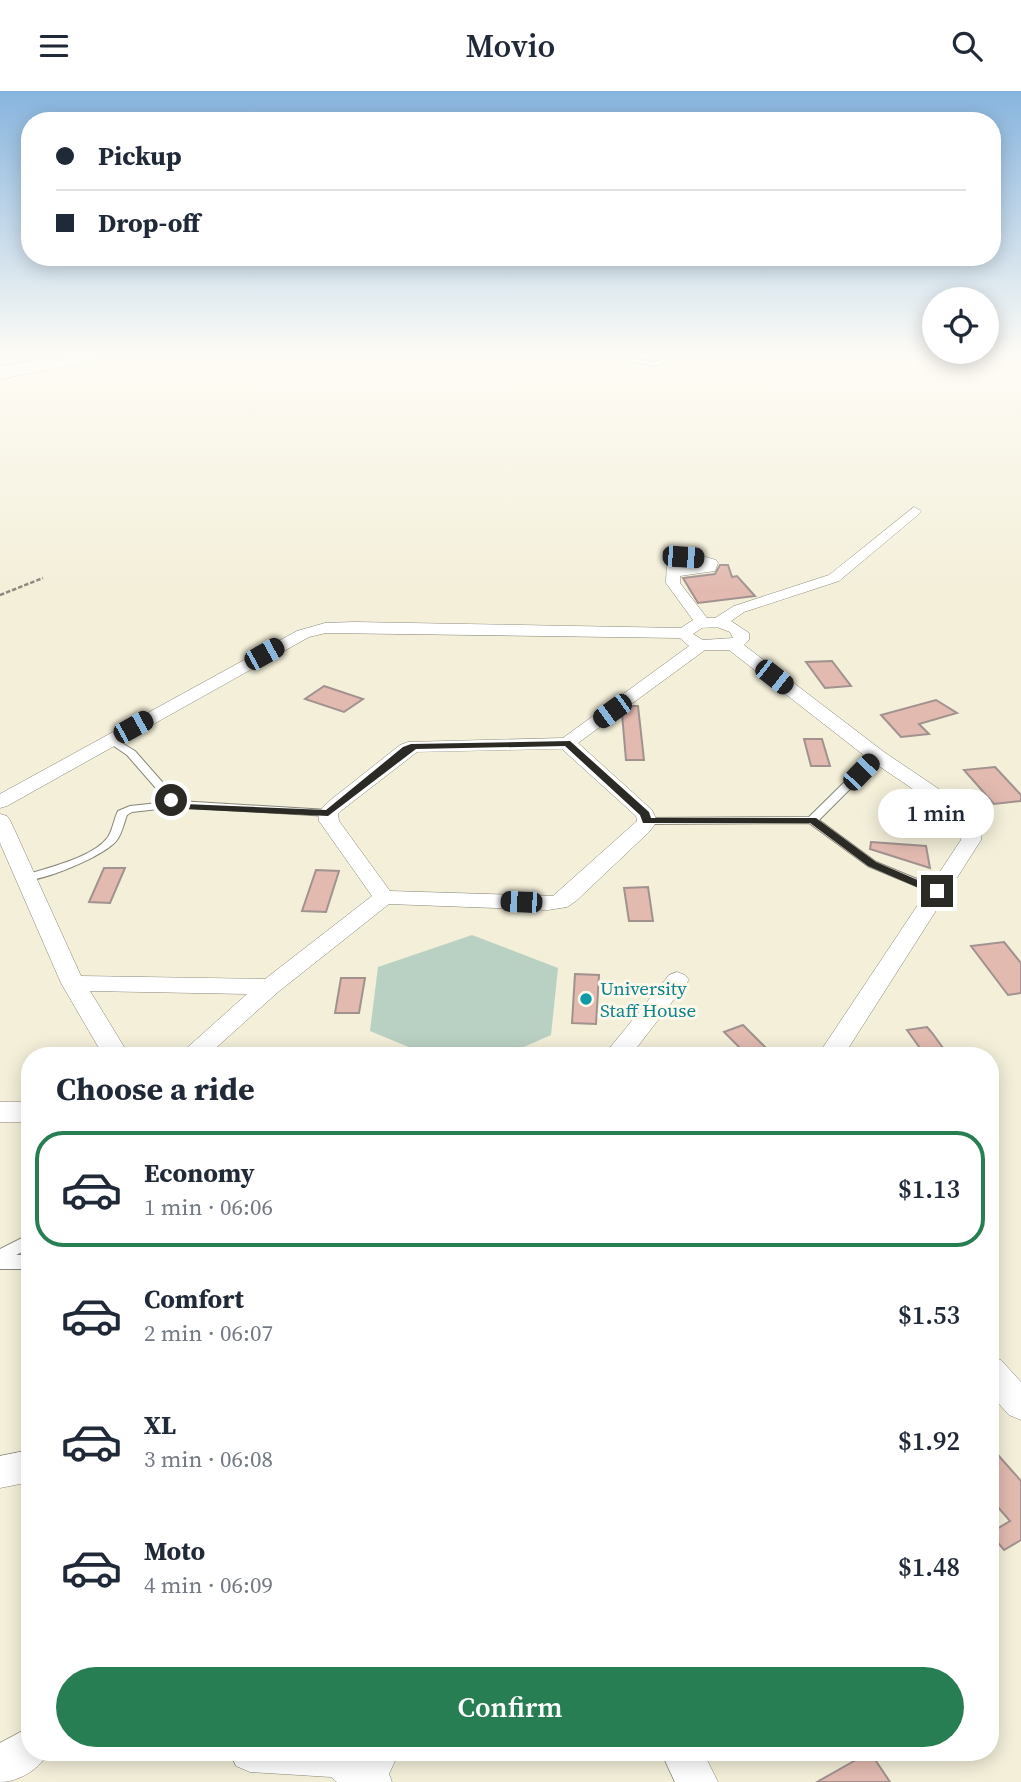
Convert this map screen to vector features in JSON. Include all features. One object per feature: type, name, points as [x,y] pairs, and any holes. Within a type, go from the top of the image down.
[{"type":"street","points":[[693,639],[690,627],[710,623],[739,609],[834,578],[914,511]]},
{"type":"street","points":[[673,572],[673,583],[710,623],[733,627],[741,633],[741,640],[733,645]]},
{"type":"street","points":[[0,802],[286,642],[303,633],[325,628],[693,639],[733,645],[877,756],[957,810],[973,825],[971,840],[836,1047]]},
{"type":"street","points":[[384,897],[329,821],[328,813],[407,749],[415,746],[567,743],[693,639]]},
{"type":"street","points":[[201,1047],[270,987],[384,897],[559,902],[647,821],[645,814],[567,743]]},
{"type":"street","points":[[0,820],[73,983],[112,1047]]},
{"type":"street","points":[[623,1047],[677,980]]},
{"type":"street","points":[[73,983],[270,987]]},
{"type":"street","points":[[0,1112],[21,1112]]},
{"type":"street","points":[[999,1380],[1021,1405]]},
{"type":"street","points":[[0,1472],[21,1468]]},
{"type":"street","points":[[0,1767],[21,1753]]},
{"type":"street","points":[[346,1761],[372,1770]]},
{"type":"street","points":[[686,1761],[697,1782]]},
{"type":"lane","points":[[111,740],[131,753],[176,804]]},
{"type":"lane","points":[[812,820],[877,756]]},
{"type":"lane","points":[[26,878],[106,845],[113,838],[122,813],[130,809],[176,804],[328,813]]},
{"type":"lane","points":[[647,821],[812,820],[872,864],[937,891]]},
{"type":"lane","points":[[0,1259],[21,1246]]},
{"type":"lane","points":[[0,1259],[21,1261]]},
{"type":"path","points":[[0,594],[43,578]]},
{"type":"shaded area","points":[[0,432],[1021,432],[1021,1782],[0,1782]]},
{"type":"green space","points":[[472,935],[558,968],[551,1035],[524,1047],[409,1047],[370,1031],[378,967]]},
{"type":"building","points":[[720,565],[728,565],[732,577],[737,576],[755,596],[698,603],[683,578],[715,574]]},
{"type":"building","points":[[832,661],[851,686],[825,688],[806,662]]},
{"type":"building","points":[[324,686],[363,699],[344,712],[305,699]]},
{"type":"building","points":[[936,700],[957,713],[919,724],[929,734],[901,737],[881,715]]},
{"type":"building","points":[[632,706],[638,706],[644,760],[626,760],[622,714]]},
{"type":"building","points":[[804,739],[822,739],[830,766],[811,766]]},
{"type":"building","points":[[995,767],[1021,795],[1021,801],[994,804],[964,770]]},
{"type":"building","points":[[871,842],[926,846],[930,868],[870,849]]},
{"type":"building","points":[[104,868],[125,868],[110,903],[89,902]]},
{"type":"building","points":[[316,870],[339,871],[326,912],[302,911]]},
{"type":"building","points":[[648,887],[653,921],[629,921],[624,888]]},
{"type":"building","points":[[1004,942],[1021,963],[1021,993],[1008,995],[971,946]]},
{"type":"building","name":"University Staff House","points":[[575,974],[599,975],[596,1024],[572,1023]]},
{"type":"building","points":[[341,978],[365,978],[359,1013],[335,1013]]},
{"type":"building","points":[[743,1025],[765,1047],[739,1047],[724,1032]]},
{"type":"building","points":[[927,1027],[942,1047],[919,1047],[907,1030]]},
{"type":"building","points":[[999,1456],[1021,1481],[1021,1540],[1004,1550],[999,1544],[999,1528],[1010,1521],[999,1508]]},
{"type":"building","points":[[854,1761],[876,1761],[890,1782],[817,1782]]},
{"type":"place","name":"University Staff House","points":[[586,999]]},
{"type":"route","points":[[171,800],[183,806],[328,813],[407,749],[415,746],[567,743],[645,814],[647,821],[812,820],[872,864],[937,891]]}]
